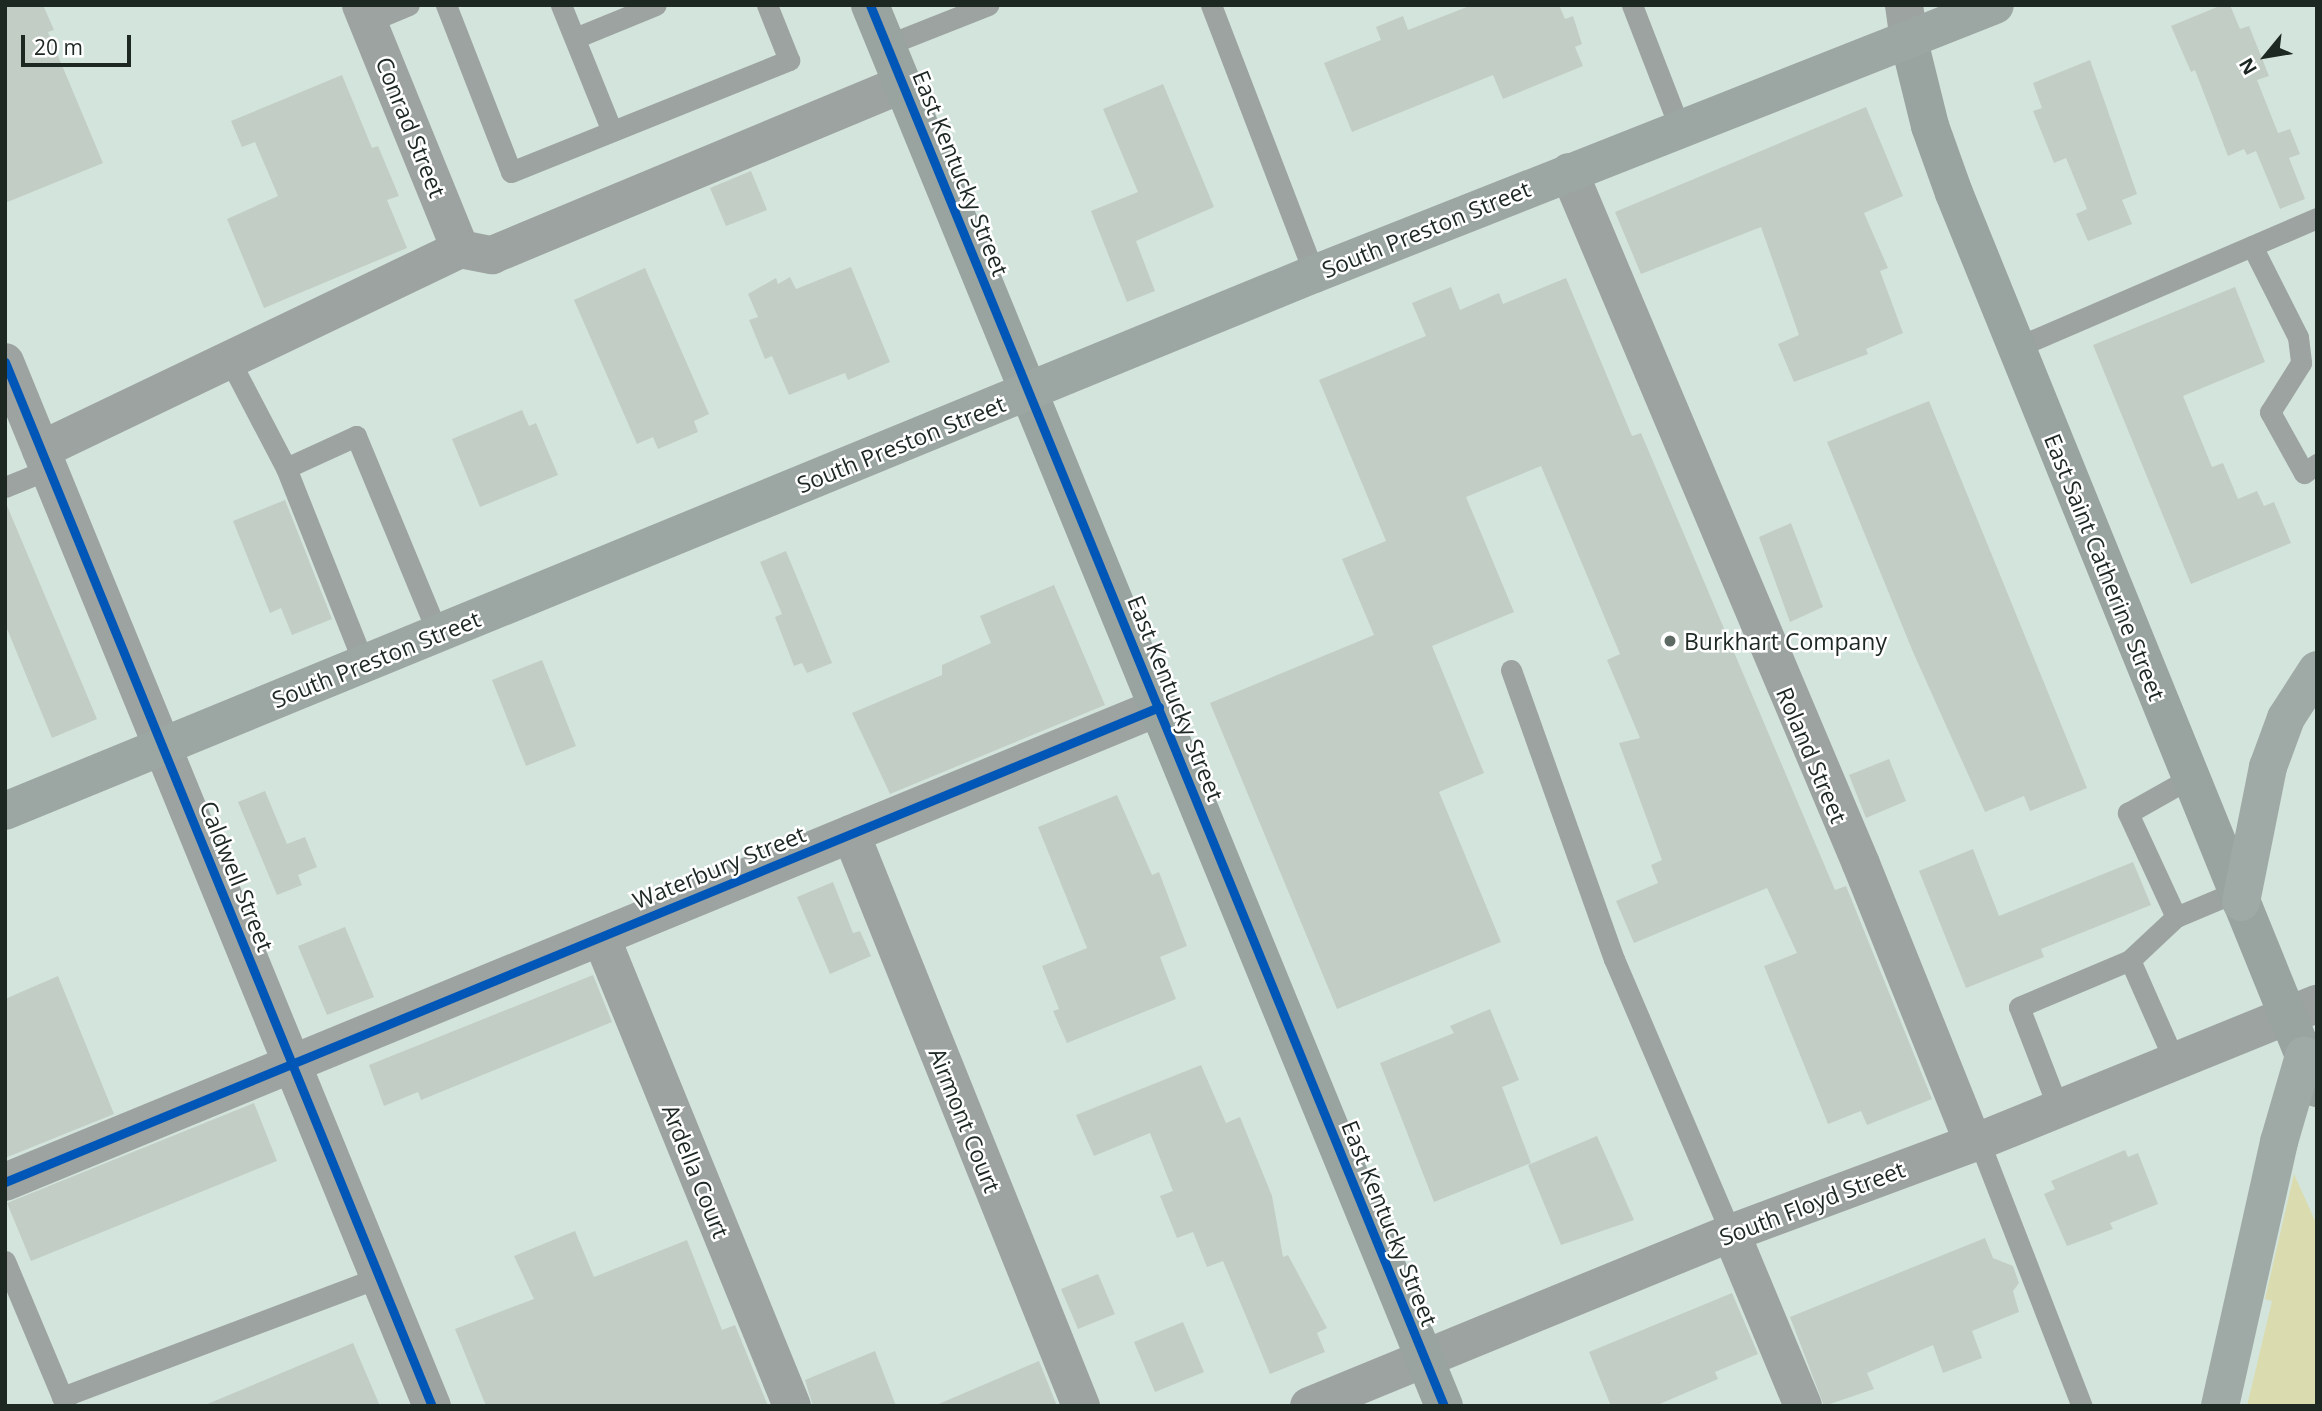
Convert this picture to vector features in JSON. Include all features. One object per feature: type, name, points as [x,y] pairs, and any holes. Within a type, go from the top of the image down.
[{"type":"highway","points":[[2239,897],[2268,767],[2286,718],[2317,670]]},
{"type":"highway","points":[[2220,1406],[2279,1142],[2310,1072]]},
{"type":"main road","name":"South Preston Street","points":[[5,811],[1314,274],[1680,129],[1907,23],[1994,5]]},
{"type":"street","name":"East Kentucky Street","points":[[870,5],[1444,1406]]},
{"type":"street","name":"Conrad Street","points":[[365,14],[460,249]]},
{"type":"street","name":"East Saint Catherine Street","points":[[1907,23],[1947,175],[2239,897],[2302,1011],[2310,1072]]},
{"type":"street","points":[[45,460],[230,360],[460,249],[492,255],[903,84]]},
{"type":"street","name":"Roland Street","points":[[1569,172],[1976,1142]]},
{"type":"street","name":"Caldwell Street","points":[[5,362],[432,1406]]},
{"type":"street","name":"Waterbury Street","points":[[5,1182],[293,1061],[1159,707]]},
{"type":"street","name":"Airmont Court","points":[[851,834],[1081,1406]]},
{"type":"street","name":"Ardella Court","points":[[601,937],[792,1406]]},
{"type":"street","name":"South Floyd Street","points":[[1309,1406],[1731,1233],[2059,1110],[2302,1011]]},
{"type":"street","points":[[1731,1233],[1803,1406]]},
{"type":"lane","points":[[365,14],[409,5]]},
{"type":"lane","points":[[446,5],[511,172],[789,60],[767,5]]},
{"type":"lane","points":[[561,5],[612,131]]},
{"type":"lane","points":[[575,38],[656,5]]},
{"type":"lane","points":[[887,46],[988,5]]},
{"type":"lane","points":[[1211,5],[1314,274]]},
{"type":"lane","points":[[1632,5],[1680,129]]},
{"type":"lane","points":[[2015,348],[2317,218]]},
{"type":"lane","points":[[2252,246],[2298,337],[2301,363],[2270,412],[2304,473],[2317,464]]},
{"type":"lane","points":[[230,360],[286,468],[364,664]]},
{"type":"lane","points":[[286,468],[356,436],[438,634]]},
{"type":"lane","points":[[5,487],[45,460]]},
{"type":"lane","points":[[1511,670],[1614,959],[1731,1233]]},
{"type":"lane","points":[[2176,917],[2128,813],[2190,778]]},
{"type":"lane","points":[[2059,1110],[2019,1007],[2130,960],[2176,917],[2239,897]]},
{"type":"lane","points":[[2130,960],[2175,1062]]},
{"type":"lane","points":[[1976,1142],[2082,1406]]},
{"type":"lane","points":[[5,1261],[64,1401],[380,1277]]},
{"type":"green space","points":[[2294,1174],[2317,1225],[2317,1406],[2247,1406],[2272,1301],[2265,1299]]},
{"type":"building","points":[[5,5],[43,5],[54,30],[48,32],[103,163],[5,203]]},
{"type":"building","points":[[1472,5],[1559,5],[1565,19],[1573,16],[1582,44],[1575,47],[1583,66],[1503,99],[1493,75],[1352,132],[1324,63],[1381,40],[1376,27],[1403,16],[1408,30]]},
{"type":"building","points":[[2222,5],[2230,5],[2240,29],[2249,26],[2269,76],[2257,80],[2278,133],[2290,129],[2300,154],[2289,158],[2305,199],[2280,209],[2256,151],[2247,155],[2244,149],[2228,156],[2195,70],[2191,72],[2171,26]]},
{"type":"building","points":[[2090,60],[2137,194],[2122,200],[2132,224],[2088,241],[2076,214],[2087,209],[2066,158],[2054,163],[2033,111],[2042,108],[2033,83]]},
{"type":"building","points":[[342,75],[372,148],[378,146],[399,196],[387,200],[407,248],[264,308],[227,219],[278,196],[255,142],[242,147],[231,121]]},
{"type":"building","points":[[1163,84],[1214,207],[1136,241],[1155,291],[1127,302],[1091,211],[1138,192],[1103,109]]},
{"type":"building","points":[[1866,107],[1903,196],[1864,213],[1888,268],[1880,271],[1903,333],[1866,349],[1868,354],[1794,382],[1778,344],[1799,335],[1761,227],[1641,274],[1615,212]]},
{"type":"building","points":[[751,171],[767,210],[726,226],[710,188]]},
{"type":"building","points":[[851,267],[890,362],[848,380],[845,373],[789,395],[772,356],[765,359],[749,320],[758,317],[748,294],[776,278],[778,284],[790,277],[796,289]]},
{"type":"building","points":[[645,268],[709,414],[694,421],[698,432],[658,449],[653,437],[637,444],[574,300]]},
{"type":"building","name":"Burkhart Company","points":[[1566,278],[1632,436],[1641,433],[1835,890],[1846,886],[1932,1099],[1867,1125],[1861,1111],[1828,1124],[1764,966],[1797,953],[1767,888],[1634,943],[1616,901],[1658,883],[1651,865],[1662,860],[1619,743],[1640,738],[1607,660],[1620,654],[1541,466],[1466,497],[1514,612],[1432,646],[1484,773],[1439,792],[1501,942],[1337,1009],[1210,703],[1374,635],[1342,559],[1386,541],[1319,380],[1426,336],[1412,303],[1451,287],[1460,310],[1499,293],[1503,304]]},
{"type":"building","points":[[2235,287],[2265,362],[2183,396],[2212,467],[2223,463],[2238,499],[2257,491],[2264,506],[2274,502],[2291,543],[2191,584],[2093,345]]},
{"type":"building","points":[[1929,401],[2087,788],[2030,811],[2024,796],[1985,812],[1913,652],[1827,442]]},
{"type":"building","points":[[522,410],[529,426],[536,423],[558,475],[480,507],[452,439]]},
{"type":"building","points":[[285,500],[332,619],[292,635],[281,608],[270,613],[233,521]]},
{"type":"building","points":[[5,501],[97,719],[52,738],[5,624]]},
{"type":"building","points":[[1791,523],[1823,607],[1790,622],[1759,537]]},
{"type":"building","points":[[786,551],[832,663],[807,673],[802,663],[794,666],[775,617],[782,614],[760,562]]},
{"type":"building","points":[[1054,585],[1105,705],[890,794],[852,713],[942,675],[942,665],[991,643],[980,616]]},
{"type":"building","points":[[542,660],[576,746],[526,766],[492,680]]},
{"type":"building","points":[[1889,759],[1906,801],[1866,818],[1849,775]]},
{"type":"building","points":[[265,791],[287,844],[305,837],[317,867],[298,875],[302,885],[277,895],[238,802]]},
{"type":"building","points":[[1117,795],[1152,875],[1159,872],[1187,946],[1160,957],[1176,999],[1067,1043],[1053,1011],[1059,1009],[1042,966],[1087,948],[1038,827]]},
{"type":"building","points":[[1973,849],[1999,916],[2133,862],[2151,905],[2041,949],[2044,957],[1966,988],[1919,871]]},
{"type":"building","points":[[833,882],[853,933],[860,931],[871,956],[830,974],[797,897]]},
{"type":"building","points":[[345,927],[374,997],[327,1015],[298,946]]},
{"type":"building","points":[[593,975],[612,1022],[421,1100],[418,1092],[384,1106],[369,1065]]},
{"type":"building","points":[[58,976],[114,1114],[5,1158],[5,999]]},
{"type":"building","points":[[1490,1009],[1519,1080],[1502,1087],[1531,1163],[1434,1202],[1380,1063],[1454,1033],[1450,1026]]},
{"type":"building","points":[[1201,1065],[1226,1123],[1240,1117],[1272,1196],[1283,1257],[1288,1255],[1327,1328],[1317,1333],[1325,1352],[1270,1374],[1223,1261],[1207,1267],[1193,1232],[1177,1238],[1160,1196],[1173,1191],[1150,1133],[1094,1156],[1076,1115]]},
{"type":"building","points":[[254,1103],[277,1161],[31,1261],[7,1203]]},
{"type":"building","points":[[1597,1136],[1634,1220],[1561,1245],[1528,1165]]},
{"type":"building","points":[[2125,1150],[2128,1157],[2138,1153],[2158,1204],[2110,1223],[2113,1229],[2067,1246],[2044,1194],[2055,1189],[2051,1181]]},
{"type":"building","points":[[575,1231],[594,1277],[687,1240],[722,1330],[735,1325],[768,1406],[486,1406],[455,1329],[534,1299],[514,1256]]},
{"type":"building","points":[[1985,1238],[1993,1258],[2013,1266],[2019,1283],[2013,1291],[2019,1312],[1972,1331],[1982,1358],[1943,1373],[1933,1345],[1867,1373],[1874,1389],[1824,1406],[1790,1317]]},
{"type":"building","points":[[1098,1274],[1115,1314],[1078,1329],[1061,1289]]},
{"type":"building","points":[[1732,1293],[1758,1354],[1715,1372],[1718,1379],[1655,1406],[1611,1406],[1589,1352]]},
{"type":"building","points":[[1183,1322],[1204,1372],[1155,1392],[1134,1342]]},
{"type":"building","points":[[353,1343],[380,1406],[205,1406],[205,1405]]},
{"type":"building","points":[[875,1351],[896,1406],[813,1406],[805,1380]]},
{"type":"building","points":[[1039,1361],[1057,1406],[934,1406]]},
{"type":"cycle path","points":[[870,5],[1444,1406]]},
{"type":"cycle path","points":[[5,362],[432,1406]]},
{"type":"cycle path","points":[[5,1182],[1159,707]]},
{"type":"place","name":"Burkhart Company","points":[[1670,641]]}]
